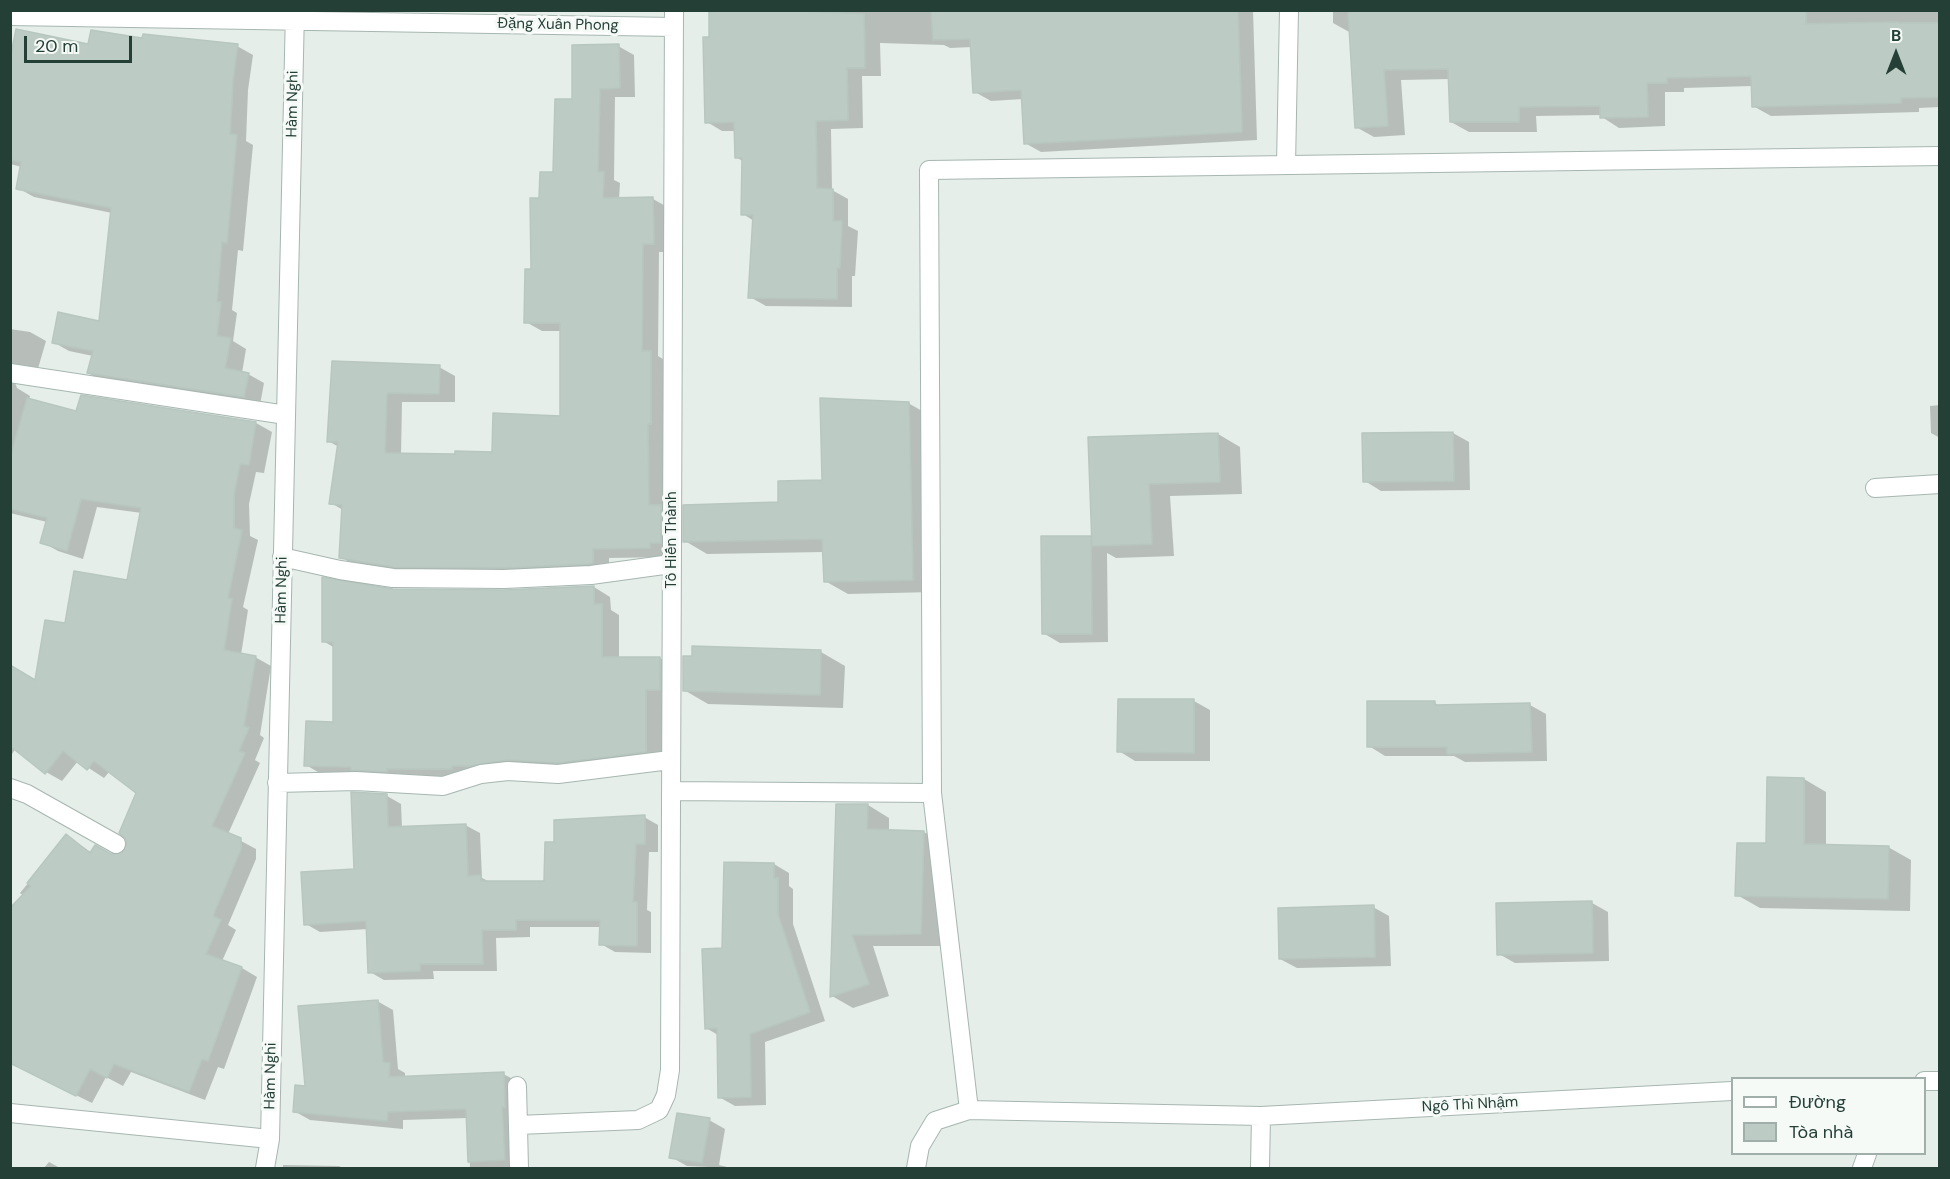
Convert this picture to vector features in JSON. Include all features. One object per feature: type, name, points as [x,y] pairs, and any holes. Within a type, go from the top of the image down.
[{"type":"street","points":[[1286,165],[1289,10]]},
{"type":"street","name":"Đặng Xuân Phong","points":[[10,16],[674,19]]},
{"type":"street","name":"Hàm Nghi","points":[[265,1168],[270,1139],[295,16]]},
{"type":"street","name":"Tô Hiến Thành","points":[[518,1125],[638,1120],[659,1110],[666,1095],[670,1070],[674,19]]},
{"type":"street","points":[[969,1110],[932,793],[929,170],[1940,156]]},
{"type":"street","points":[[10,374],[286,415]]},
{"type":"street","points":[[1875,488],[1940,484]]},
{"type":"street","points":[[282,557],[340,570],[393,578],[504,579],[591,574],[671,564]]},
{"type":"street","points":[[277,783],[356,781],[443,786],[490,773],[508,771],[558,774],[670,760]]},
{"type":"street","points":[[10,789],[27,794],[116,844]]},
{"type":"street","points":[[671,791],[932,793]]},
{"type":"street","points":[[517,1086],[519,1168]]},
{"type":"street","name":"Ngô Thì Nhậm","points":[[916,1168],[920,1146],[935,1121],[969,1110],[1261,1116],[1731,1091]]},
{"type":"street","points":[[10,1113],[270,1139]]},
{"type":"street","points":[[1260,1168],[1261,1116]]},
{"type":"building","points":[[709,10],[864,14],[865,68],[847,68],[848,120],[816,121],[817,188],[833,189],[833,221],[842,221],[840,268],[837,268],[837,299],[748,298],[753,215],[741,215],[742,158],[735,158],[734,122],[705,123],[703,37],[709,37]]},
{"type":"building","points":[[931,10],[1238,10],[1242,132],[1024,144],[1021,90],[973,93],[970,39],[933,40]]},
{"type":"building","points":[[1348,10],[1806,10],[1806,24],[1940,23],[1940,97],[1901,98],[1901,103],[1752,107],[1751,76],[1667,78],[1667,83],[1647,83],[1648,117],[1600,118],[1600,106],[1519,107],[1519,122],[1450,122],[1448,69],[1384,70],[1388,126],[1355,128]]},
{"type":"building","points":[[16,29],[88,44],[91,30],[142,38],[143,34],[238,44],[230,134],[237,135],[227,243],[222,242],[217,302],[221,302],[217,336],[231,338],[225,368],[249,373],[244,397],[87,373],[93,351],[52,343],[58,312],[99,321],[111,208],[16,189],[21,162],[10,160],[10,59]]},
{"type":"building","points":[[619,44],[620,88],[600,89],[598,172],[604,172],[603,198],[653,197],[654,244],[643,244],[642,351],[651,351],[651,424],[648,424],[649,505],[661,505],[661,543],[650,543],[650,548],[593,549],[593,563],[590,564],[504,568],[394,567],[339,558],[342,505],[329,504],[338,442],[327,442],[332,361],[440,365],[439,394],[387,393],[385,453],[492,452],[493,413],[560,416],[560,323],[524,323],[525,269],[531,269],[530,198],[539,198],[540,172],[553,172],[555,99],[572,99],[572,45]]},
{"type":"building","points":[[81,395],[256,422],[249,465],[240,464],[234,495],[234,528],[242,530],[228,598],[232,599],[224,650],[256,656],[244,726],[249,728],[239,751],[245,753],[212,826],[241,838],[241,849],[213,916],[221,920],[206,954],[242,967],[208,1061],[202,1059],[189,1092],[114,1064],[107,1078],[90,1069],[76,1096],[10,1063],[10,908],[31,886],[27,883],[66,834],[90,853],[95,845],[111,854],[122,853],[127,843],[119,833],[136,793],[94,761],[87,770],[63,751],[45,774],[10,746],[10,665],[35,680],[45,620],[65,623],[74,571],[127,580],[141,508],[81,499],[67,551],[40,543],[47,518],[10,509],[10,458],[27,398],[76,411]]},
{"type":"building","points":[[820,398],[909,402],[913,580],[824,582],[822,539],[683,542],[683,505],[778,502],[778,481],[822,480]]},
{"type":"building","points":[[1453,432],[1454,481],[1363,482],[1362,433]]},
{"type":"building","points":[[1218,433],[1220,482],[1149,484],[1152,544],[1092,546],[1088,437]]},
{"type":"building","points":[[1041,536],[1091,536],[1092,634],[1042,634]]},
{"type":"building","points":[[322,577],[393,589],[504,590],[594,586],[594,604],[602,604],[602,657],[660,657],[660,690],[646,690],[646,752],[558,763],[507,760],[470,766],[452,766],[452,769],[387,769],[387,772],[351,770],[351,767],[304,766],[306,721],[333,722],[333,642],[322,642]]},
{"type":"building","points":[[692,646],[821,650],[820,695],[683,691],[683,656],[692,656]]},
{"type":"building","points":[[1118,699],[1194,699],[1194,753],[1117,752]]},
{"type":"building","points":[[1367,701],[1435,701],[1435,705],[1530,703],[1532,752],[1447,754],[1447,747],[1367,747]]},
{"type":"building","points":[[1767,777],[1804,778],[1804,844],[1889,846],[1888,899],[1735,896],[1737,843],[1766,843]]},
{"type":"building","points":[[351,792],[387,794],[388,827],[466,824],[468,876],[481,875],[481,881],[544,881],[545,842],[554,842],[554,820],[645,815],[645,844],[636,844],[633,902],[637,902],[637,946],[599,945],[600,920],[516,920],[516,930],[482,930],[483,964],[420,964],[420,971],[368,973],[366,921],[304,925],[301,872],[354,869]]},
{"type":"building","points":[[836,804],[868,804],[867,829],[924,831],[921,934],[852,935],[869,984],[830,997]]},
{"type":"building","points":[[724,862],[774,863],[774,878],[778,878],[778,914],[810,1012],[750,1034],[751,1097],[718,1098],[717,1028],[705,1029],[702,949],[722,948]]},
{"type":"building","points":[[1592,901],[1593,953],[1497,955],[1496,903]]},
{"type":"building","points":[[1374,905],[1375,957],[1279,959],[1278,908]]},
{"type":"building","points":[[378,1000],[383,1062],[390,1063],[389,1077],[504,1072],[505,1107],[502,1107],[505,1160],[468,1162],[466,1109],[388,1112],[387,1121],[293,1112],[295,1085],[305,1086],[298,1006]]},
{"type":"building","points":[[677,1113],[710,1118],[702,1163],[669,1158]]}]
